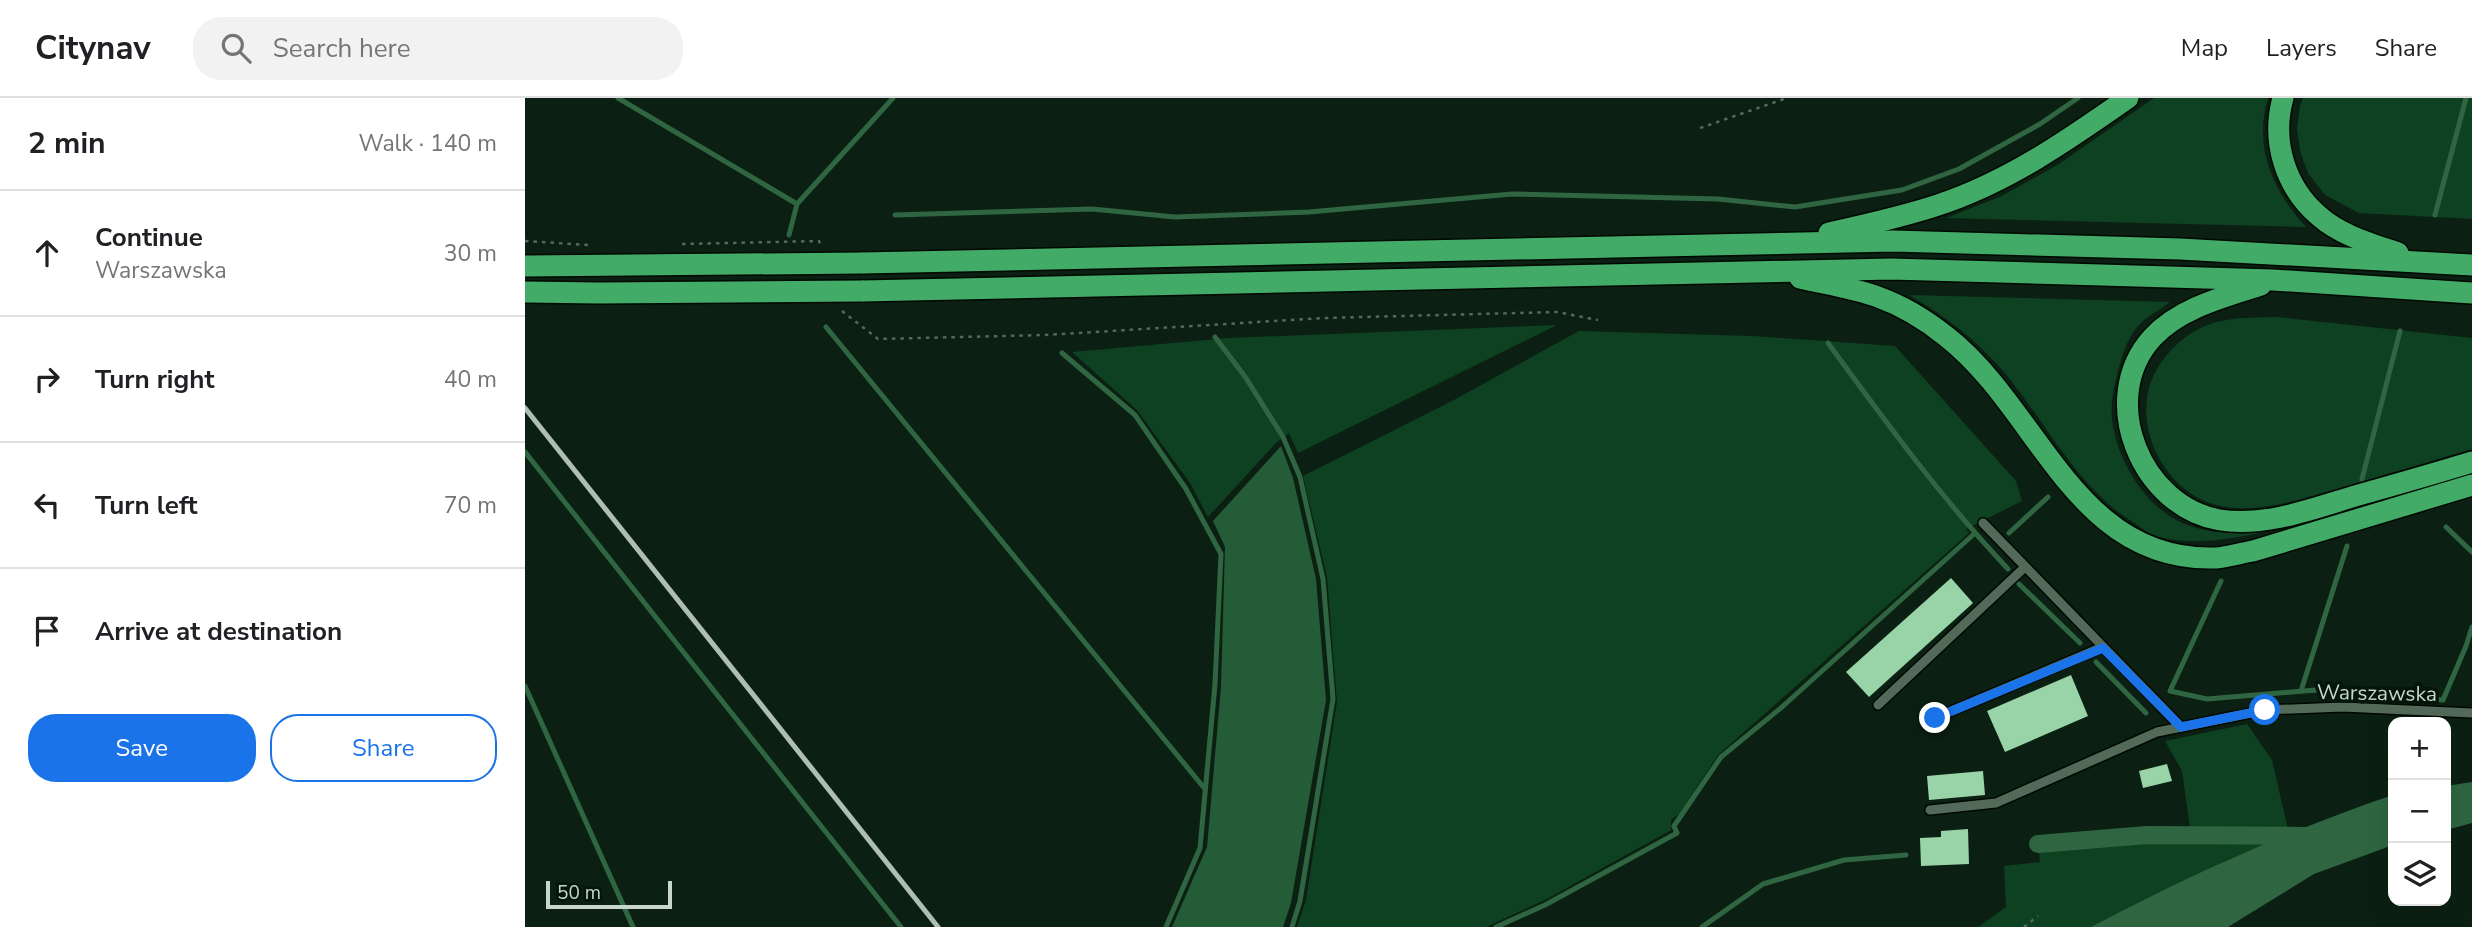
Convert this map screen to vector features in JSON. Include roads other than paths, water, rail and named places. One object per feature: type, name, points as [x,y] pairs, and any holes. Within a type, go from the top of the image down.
[{"type":"highway","points":[[1789,242],[1914,212],[1981,188],[2058,147],[2128,98]]},
{"type":"highway","points":[[2283,98],[2278,131],[2286,172],[2319,217],[2347,234],[2430,263]]},
{"type":"highway","points":[[525,266],[862,263],[1893,241],[2167,248],[2472,265]]},
{"type":"highway","points":[[525,292],[862,291],[1891,269],[2273,281],[2472,293]]},
{"type":"highway","points":[[1771,271],[1877,296],[1909,311],[1947,337],[1987,375],[2080,497],[2104,522],[2134,541],[2161,550],[2217,558],[2253,551],[2472,485]]},
{"type":"highway","points":[[2273,281],[2204,304],[2167,324],[2151,338],[2138,358],[2130,380],[2128,409],[2131,434],[2139,457],[2151,478],[2171,499],[2196,514],[2220,520],[2264,520],[2298,513],[2472,463]]},
{"type":"lane","points":[[1983,523],[2181,727]]},
{"type":"lane","points":[[1878,705],[2025,567]]},
{"type":"lane","points":[[1935,718],[2103,648]]},
{"type":"lane","name":"Warszawska","points":[[1930,810],[1996,803],[2157,732],[2265,710],[2343,707],[2472,713]]},
{"type":"waterway","points":[[618,98],[797,204]]},
{"type":"waterway","points":[[789,235],[797,204],[893,98]]},
{"type":"waterway","points":[[895,215],[1092,209],[1175,217],[1309,212],[1512,194],[1718,199],[1795,207],[1902,190],[1959,169],[2040,124],[2078,98]]},
{"type":"waterway","points":[[2435,215],[2466,98]]},
{"type":"waterway","points":[[826,327],[1205,789]]},
{"type":"waterway","points":[[2362,479],[2400,331]]},
{"type":"waterway","points":[[1215,337],[1246,378],[1283,437],[1300,477],[1323,579],[1333,699],[1300,901],[1292,927]]},
{"type":"waterway","points":[[1828,343],[1937,487],[2008,569]]},
{"type":"waterway","points":[[1062,353],[1135,415],[1186,489],[1221,554],[1215,684],[1200,848],[1166,927]]},
{"type":"waterway","points":[[525,452],[901,927]]},
{"type":"waterway","points":[[2009,533],[2048,497]]},
{"type":"waterway","points":[[2446,527],[2472,552]]},
{"type":"waterway","points":[[1496,927],[1545,905],[1677,833],[1674,826],[1721,757],[1782,707],[1974,534]]},
{"type":"waterway","points":[[2301,691],[2347,546]]},
{"type":"waterway","points":[[2221,581],[2170,691],[2207,699],[2316,690],[2443,700],[2472,627]]},
{"type":"waterway","points":[[2019,584],[2080,643]]},
{"type":"waterway","points":[[2096,662],[2146,713]]},
{"type":"waterway","points":[[525,686],[633,927]]},
{"type":"waterway","points":[[2038,844],[2147,835],[2311,836]]},
{"type":"waterway","points":[[1702,927],[1763,884],[1844,860],[1906,855]]},
{"type":"railway","points":[[525,408],[938,927]]}]
